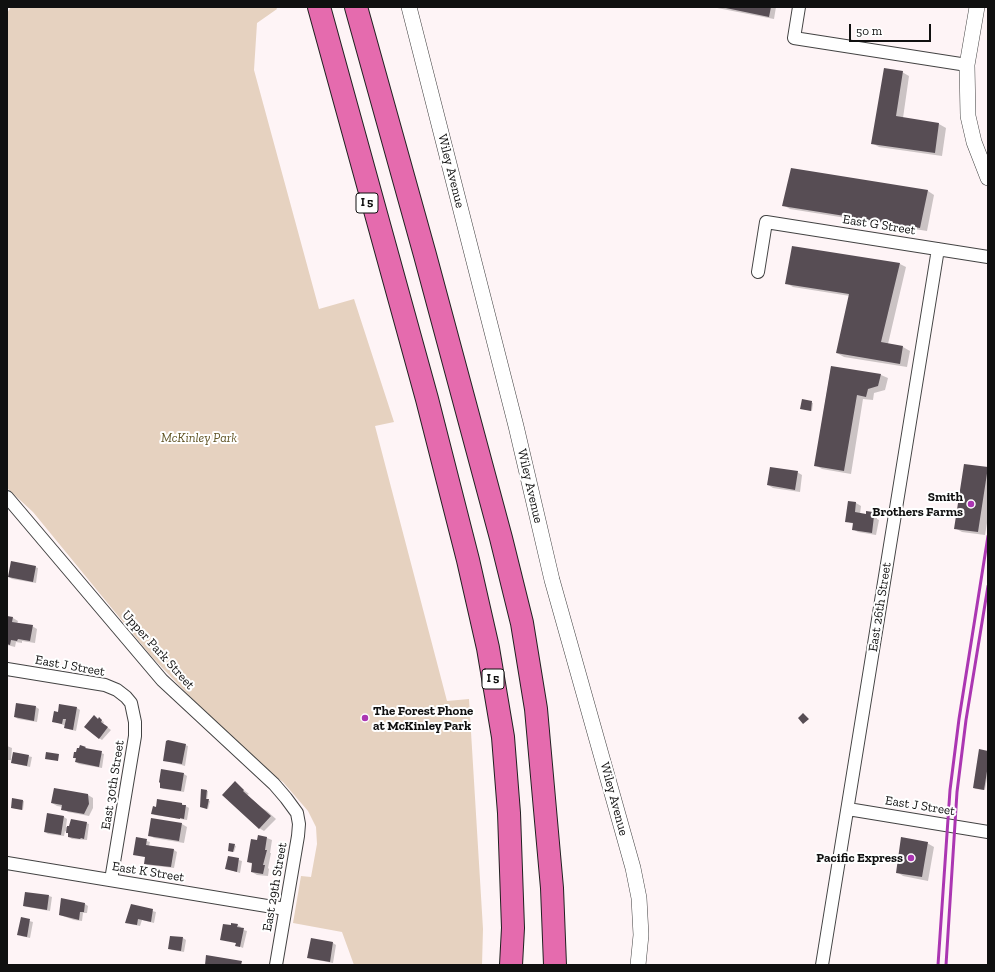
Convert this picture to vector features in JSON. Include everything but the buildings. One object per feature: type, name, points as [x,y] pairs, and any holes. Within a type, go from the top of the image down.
[{"type":"highway","name":"I 5","points":[[307,7],[427,399]]},
{"type":"highway","name":"I 5","points":[[319,7],[427,399],[468,560],[486,641],[503,737],[510,844],[513,928],[511,965]]},
{"type":"highway","points":[[358,11],[501,538],[522,623],[536,708],[552,888],[555,965]]},
{"type":"street","name":"Wiley Avenue","points":[[409,7],[516,426],[552,580],[633,868],[639,898],[640,927],[638,965]]},
{"type":"street","points":[[799,7],[794,38],[967,65]]},
{"type":"street","points":[[977,7],[967,65],[968,116],[974,142],[988,178]]},
{"type":"street","name":"East G Street","points":[[758,272],[766,222],[988,257]]},
{"type":"street","name":"East 26th Street","points":[[822,965],[938,249]]},
{"type":"street","name":"Upper Park Street","points":[[7,497],[162,680],[274,784],[297,813]]},
{"type":"street","name":"East J Street","points":[[7,669],[105,685],[117,690],[126,697]]},
{"type":"street","name":"East 30th Street","points":[[111,880],[135,736],[134,713],[131,703],[126,697]]},
{"type":"street","name":"East J Street","points":[[848,809],[988,832]]},
{"type":"street","name":"East 29th Street","points":[[276,965],[298,836],[299,824],[297,813]]},
{"type":"street","name":"East K Street","points":[[7,863],[285,909]]},
{"type":"green space","name":"McKinley Park","points":[[11,7],[276,7],[277,9],[257,23],[254,70],[319,309],[354,299],[394,422],[375,426],[447,701],[469,699],[483,929],[482,965],[354,965],[342,932],[293,923],[301,876],[311,877],[317,844],[316,827],[308,811],[283,782],[266,770],[196,703],[151,656],[33,512],[7,488],[7,13]]},
{"type":"railway","points":[[938,965],[950,790],[959,719],[988,536]]},
{"type":"railway","points":[[946,965],[957,792],[966,720],[988,586]]},
{"type":"place","name":"Smith Brothers Farms","points":[[971,504]]},
{"type":"place","name":"The Forest Phone at McKinley Park","points":[[365,718]]},
{"type":"place","name":"Pacific Express","points":[[911,858]]}]
